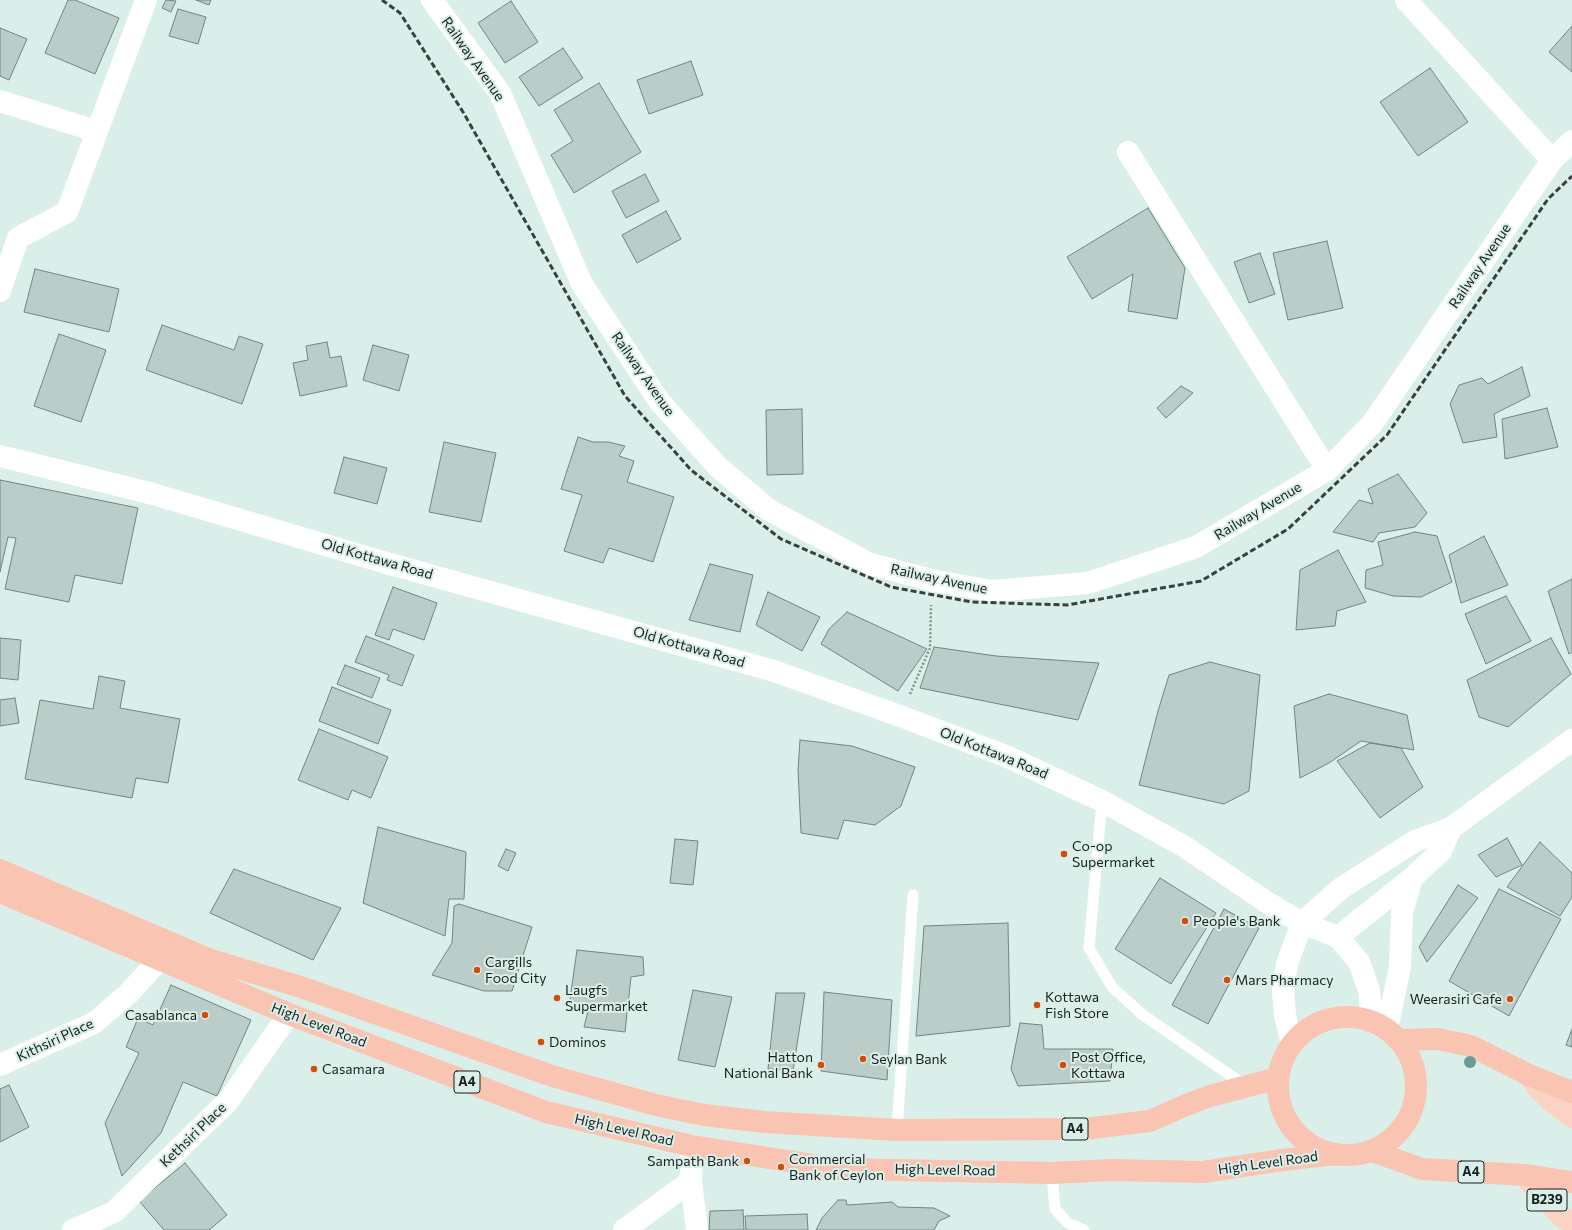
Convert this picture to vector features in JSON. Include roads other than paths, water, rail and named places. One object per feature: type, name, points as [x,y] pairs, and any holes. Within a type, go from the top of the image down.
[{"type":"highway","name":"High Level Road","points":[[0,870],[211,960],[300,987],[552,1076],[656,1105],[704,1115],[764,1122],[897,1130],[1084,1129],[1150,1121],[1186,1105],[1278,1078]]},
{"type":"highway","name":"High Level Road","points":[[0,892],[289,1014],[546,1112],[692,1146],[839,1169],[1052,1173],[1111,1170],[1203,1172],[1282,1160],[1337,1154]]},
{"type":"highway","points":[[1386,1030],[1412,1059],[1417,1080],[1415,1103],[1406,1123],[1391,1140],[1372,1151],[1354,1155],[1337,1154],[1316,1148],[1299,1136],[1286,1119],[1279,1099],[1278,1078],[1283,1060],[1292,1044],[1308,1029],[1328,1020],[1350,1017],[1386,1030],[1471,1046],[1529,1075],[1572,1092]]},
{"type":"highway","name":"A4","points":[[1372,1151],[1422,1169],[1524,1175],[1572,1182]]},
{"type":"main road","points":[[1529,1075],[1538,1088],[1547,1097],[1572,1117]]},
{"type":"main road","name":"B239","points":[[1524,1175],[1562,1217],[1572,1223]]},
{"type":"street","points":[[0,291],[18,238],[67,212],[146,0]]},
{"type":"street","name":"Railway Avenue","points":[[432,0],[500,93],[582,284],[659,401],[718,467],[769,510],[870,564],[935,581],[993,591],[1088,583],[1196,547],[1327,470],[1372,424],[1552,160],[1572,141]]},
{"type":"street","points":[[1406,0],[1552,160]]},
{"type":"street","points":[[0,101],[96,131]]},
{"type":"street","points":[[1128,152],[1327,470]]},
{"type":"street","name":"Old Kottawa Road","points":[[0,456],[153,494],[383,562],[774,671],[900,716],[1006,756],[1102,801],[1186,847],[1268,903],[1302,923],[1338,937]]},
{"type":"street","points":[[1292,1044],[1285,1015],[1283,990],[1287,964],[1302,923],[1340,889],[1415,841],[1451,828],[1572,740]]},
{"type":"street","points":[[1386,1030],[1359,962],[1338,937],[1412,878],[1441,852],[1451,828]]},
{"type":"street","points":[[1386,1030],[1400,967],[1402,912],[1412,878]]},
{"type":"street","name":"Kithsiri Place","points":[[0,1065],[94,1023],[129,993],[159,960]]},
{"type":"street","name":"Kethsiri Place","points":[[73,1230],[114,1212],[229,1100],[289,1014]]},
{"type":"street","points":[[692,1146],[691,1181],[697,1230]]},
{"type":"street","points":[[624,1230],[691,1181]]},
{"type":"lane","points":[[1102,801],[1089,948],[1112,987],[1143,1015],[1247,1086]]},
{"type":"lane","points":[[897,1130],[913,895]]},
{"type":"lane","points":[[1052,1173],[1055,1209],[1068,1223],[1084,1230]]},
{"type":"railway","points":[[382,0],[400,13],[463,112],[625,396],[691,470],[781,539],[891,587],[972,602],[1067,605],[1201,581],[1288,529],[1387,435],[1548,199],[1572,176]]},
{"type":"place","name":"Co-op Supermarket","points":[[1064,854]]},
{"type":"place","name":"People's Bank","points":[[1185,921]]},
{"type":"place","name":"Cargills Food City","points":[[477,970]]},
{"type":"place","name":"Mars Pharmacy","points":[[1227,980]]},
{"type":"place","name":"Laugfs Supermarket","points":[[557,998]]},
{"type":"place","name":"Weerasiri Cafe","points":[[1510,999]]},
{"type":"place","name":"Kottawa Fish Store","points":[[1037,1005]]},
{"type":"place","name":"Casablanca","points":[[205,1015]]},
{"type":"place","name":"Dominos","points":[[541,1042]]},
{"type":"place","name":"Seylan Bank","points":[[863,1059]]},
{"type":"place","name":"Hatton National Bank","points":[[821,1065]]},
{"type":"place","name":"Post Office, Kottawa","points":[[1063,1065]]},
{"type":"place","name":"Casamara","points":[[314,1069]]},
{"type":"place","name":"Sampath Bank","points":[[747,1161]]},
{"type":"place","name":"Commercial Bank of Ceylon","points":[[781,1167]]}]
